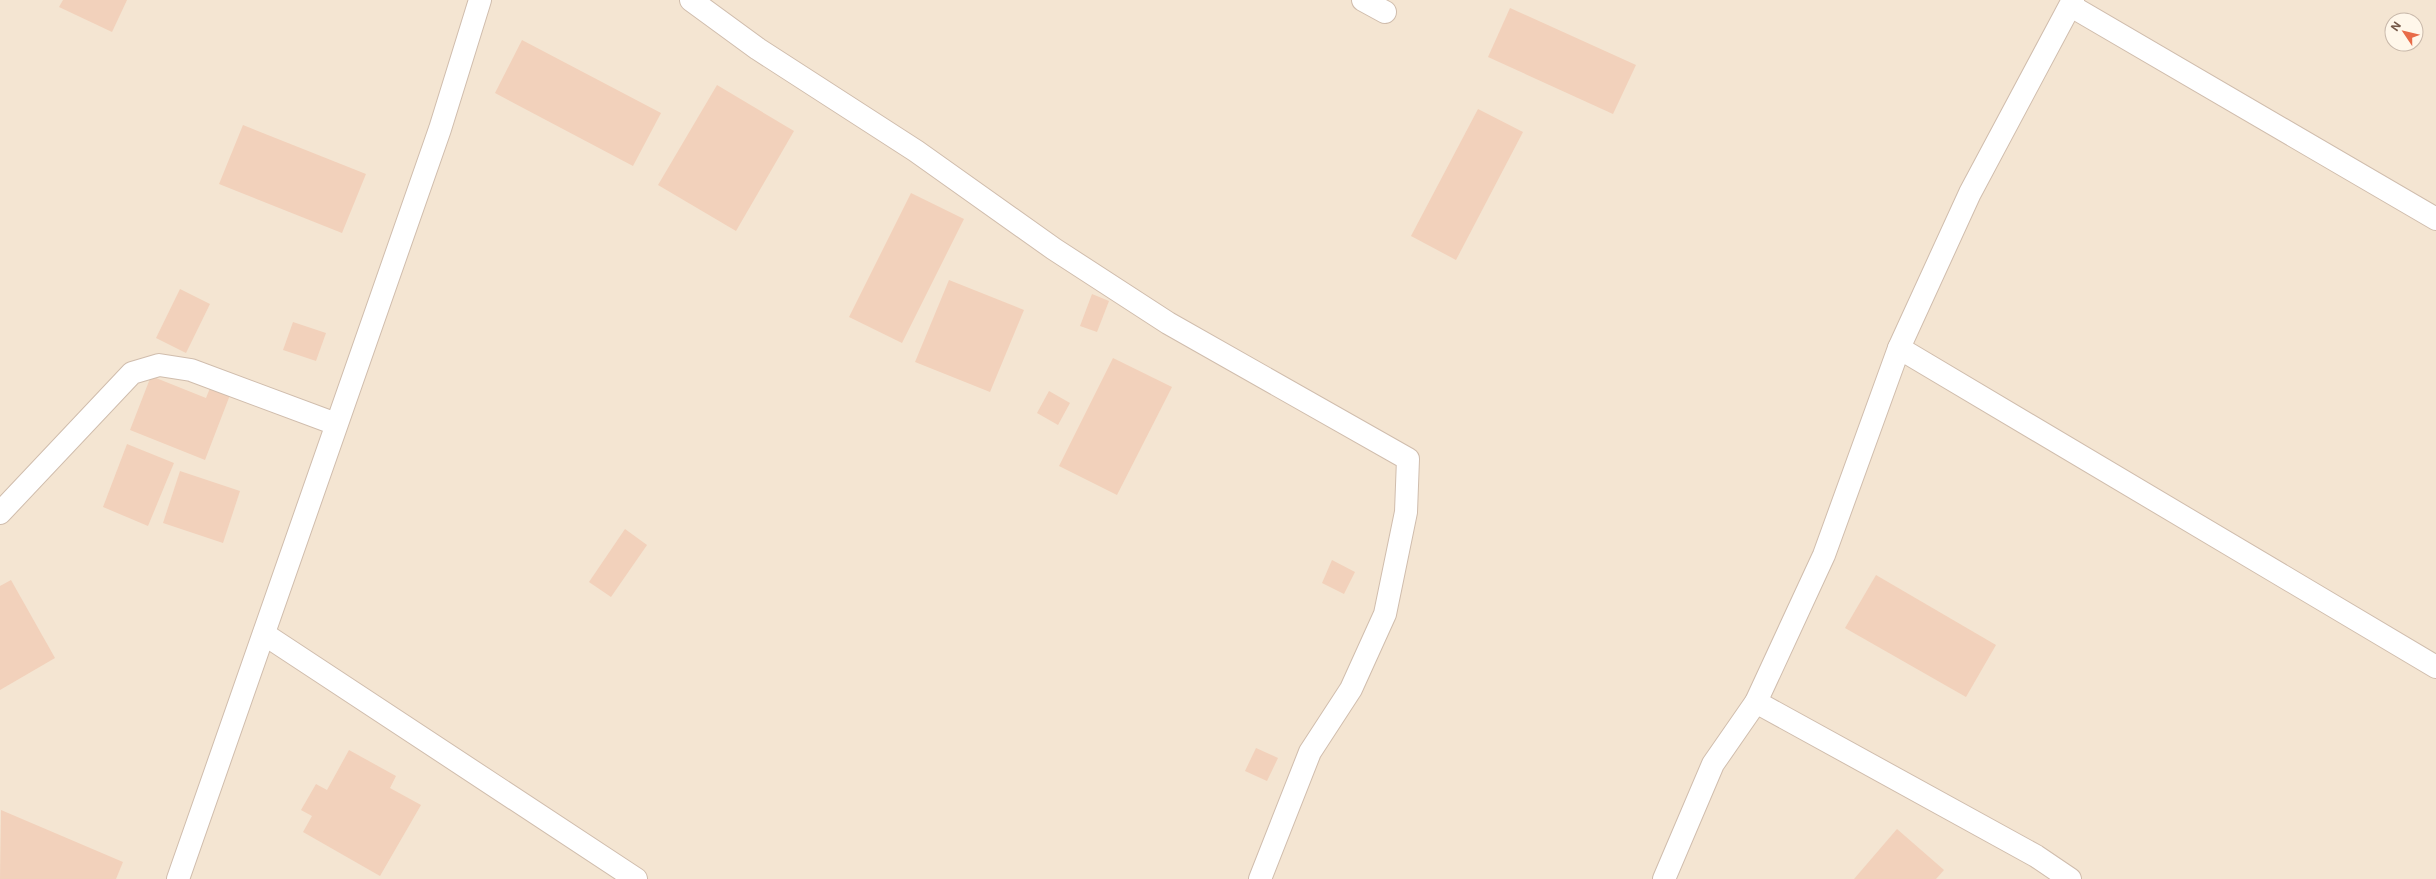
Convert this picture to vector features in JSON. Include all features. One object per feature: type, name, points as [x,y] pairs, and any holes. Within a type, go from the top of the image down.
[{"type":"street","points":[[178,879],[440,129],[480,0]]},
{"type":"street","points":[[691,0],[758,48],[916,151],[1054,250],[1143,307],[1319,410],[1408,459],[1406,512],[1385,614],[1351,689],[1310,752],[1260,879]]},
{"type":"street","points":[[1363,0],[1385,12]]},
{"type":"street","points":[[1664,879],[1713,764],[1756,702],[1824,555],[1899,348],[1970,193],[2072,3],[2436,218]]},
{"type":"street","points":[[1899,348],[2436,667]]},
{"type":"street","points":[[0,513],[132,373],[159,365],[191,370],[336,424]]},
{"type":"street","points":[[264,634],[636,879]]},
{"type":"street","points":[[1756,702],[2036,856],[2070,879]]},
{"type":"shaded area","points":[[0,0],[2436,0],[2436,879],[0,879]]},
{"type":"building","points":[[63,0],[127,0],[112,32],[59,7]]},
{"type":"building","points":[[1510,8],[1636,65],[1613,114],[1488,57]]},
{"type":"building","points":[[522,40],[661,113],[633,166],[495,93]]},
{"type":"building","points":[[717,85],[794,131],[736,231],[658,185]]},
{"type":"building","points":[[1478,109],[1523,132],[1456,260],[1411,236]]},
{"type":"building","points":[[243,125],[366,174],[342,233],[219,184]]},
{"type":"building","points":[[911,193],[964,219],[902,343],[849,317]]},
{"type":"building","points":[[949,280],[1024,310],[990,392],[915,362]]},
{"type":"building","points":[[180,289],[210,304],[186,353],[156,338]]},
{"type":"building","points":[[1092,294],[1109,301],[1097,332],[1080,326]]},
{"type":"building","points":[[293,322],[326,333],[316,361],[283,350]]},
{"type":"building","points":[[1113,358],[1172,387],[1117,495],[1059,466]]},
{"type":"building","points":[[151,376],[206,398],[210,388],[230,395],[205,460],[130,430]]},
{"type":"building","points":[[1049,391],[1070,403],[1058,425],[1037,413]]},
{"type":"building","points":[[127,444],[174,463],[148,526],[103,507]]},
{"type":"building","points":[[180,471],[240,491],[223,543],[163,523]]},
{"type":"building","points":[[625,529],[647,545],[611,597],[589,582]]},
{"type":"building","points":[[1332,560],[1355,572],[1344,594],[1322,583]]},
{"type":"building","points":[[1876,575],[1996,645],[1966,697],[1845,628]]},
{"type":"building","points":[[11,580],[55,658],[0,690],[0,586]]},
{"type":"building","points":[[1256,748],[1278,758],[1267,781],[1245,771]]},
{"type":"building","points":[[349,750],[396,776],[390,788],[421,805],[380,876],[303,832],[312,816],[301,810],[316,784],[327,790]]},
{"type":"building","points":[[1,810],[123,862],[116,879],[0,879]]},
{"type":"building","points":[[1897,829],[1944,870],[1936,879],[1854,879]]}]
